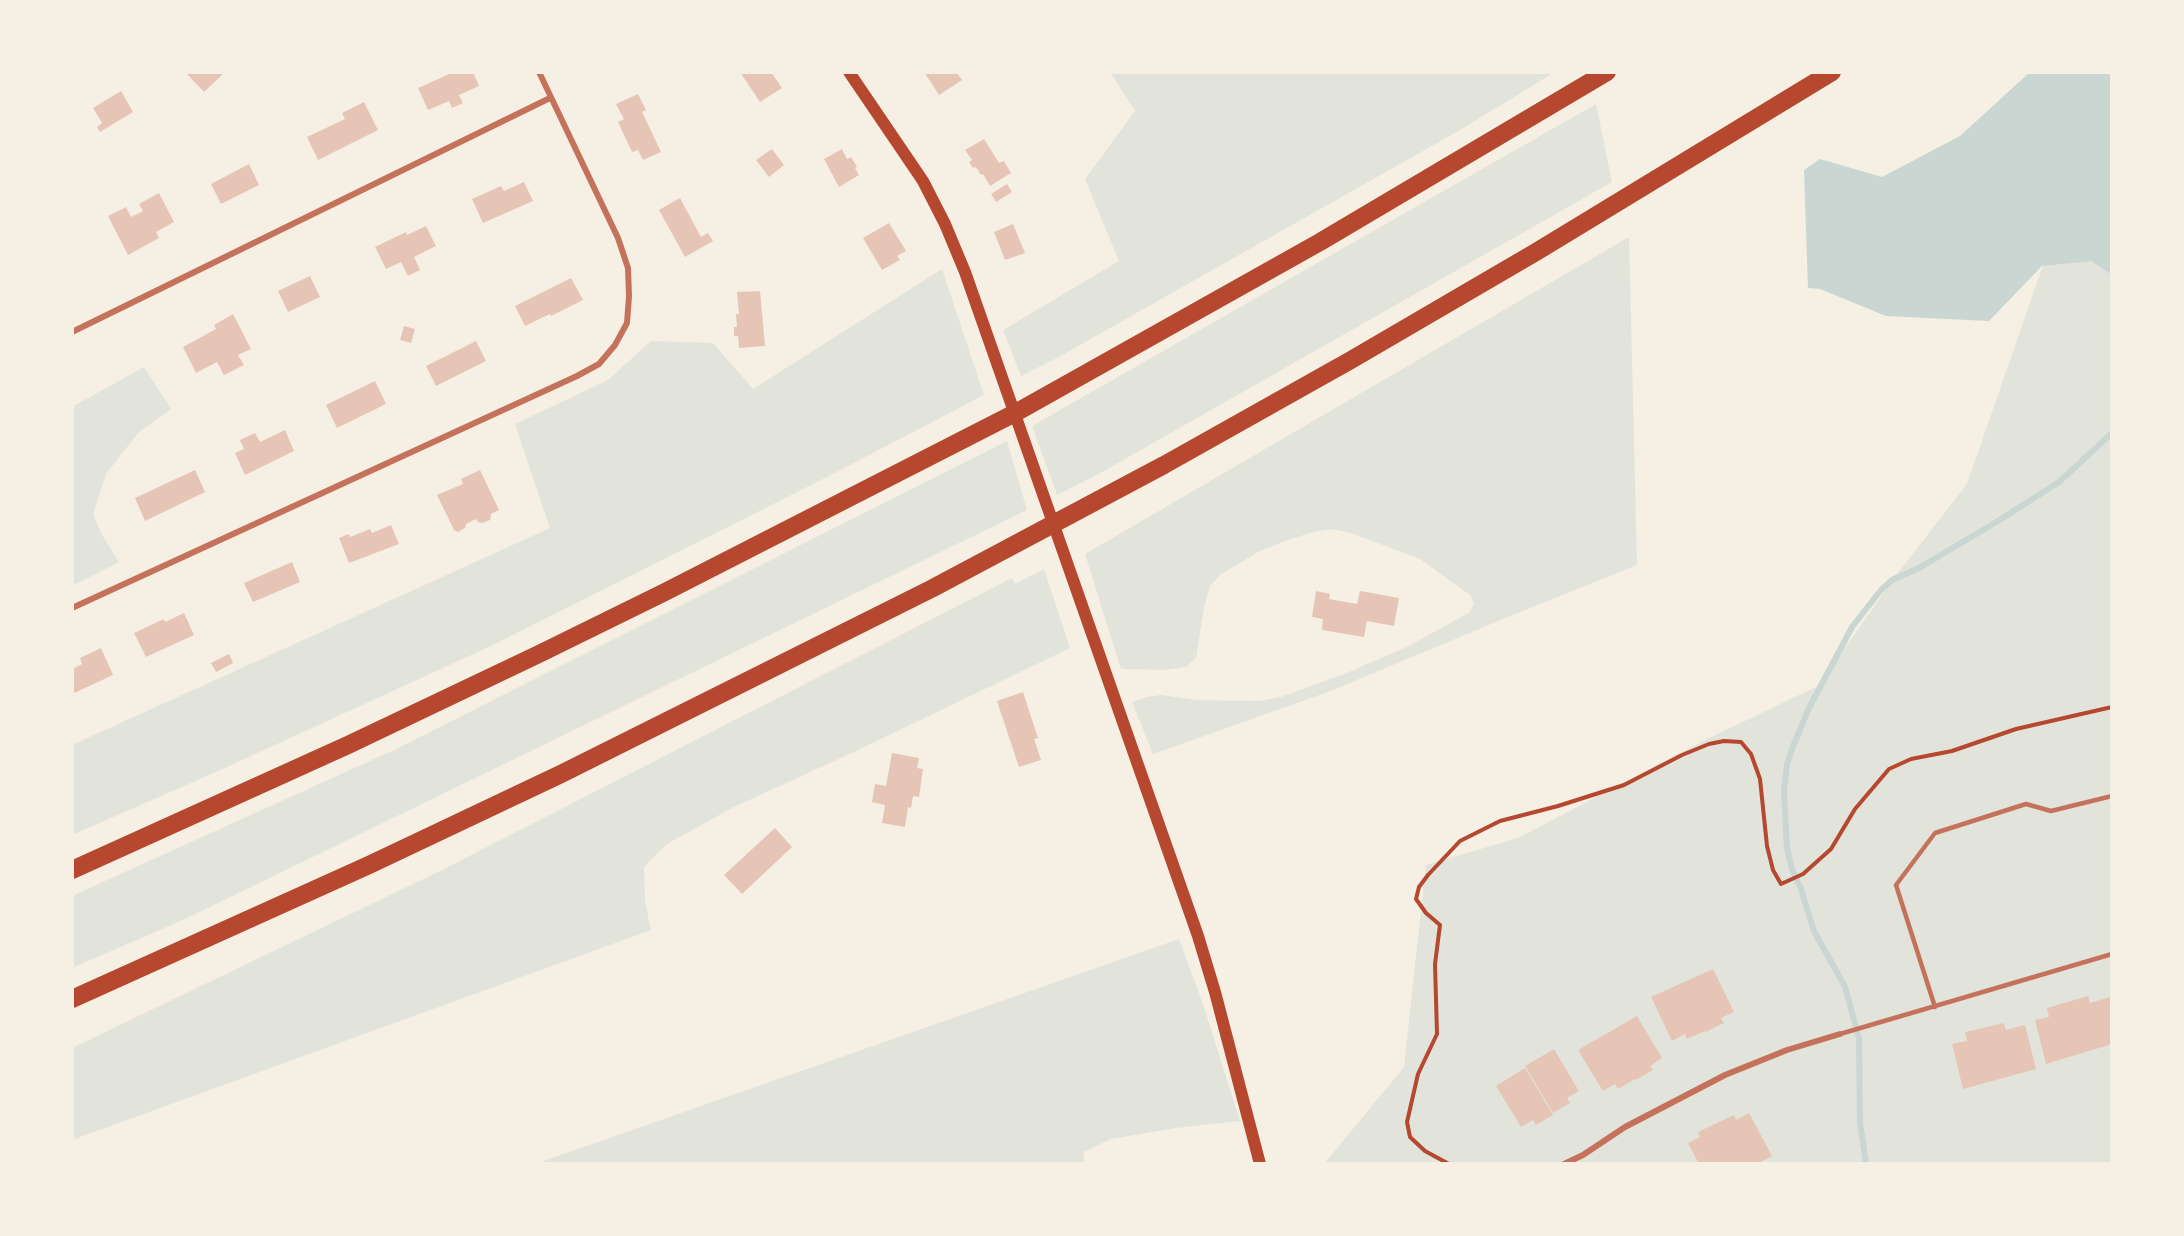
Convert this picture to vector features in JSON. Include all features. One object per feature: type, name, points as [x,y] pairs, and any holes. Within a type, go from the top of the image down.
[{"type":"highway","points":[[72,870],[348,745],[520,663],[676,587],[961,441],[1071,382],[1330,236],[1607,72]]},
{"type":"highway","points":[[72,999],[369,865],[561,774],[796,658],[1103,498],[1483,284],[1832,72]]},
{"type":"main road","points":[[849,72],[923,181],[958,254],[1193,922],[1215,992],[1260,1164]]},
{"type":"street","points":[[72,608],[599,364],[615,345],[627,323],[628,268],[618,238],[539,72]]},
{"type":"street","points":[[72,332],[550,98]]},
{"type":"street","points":[[1564,1164],[1625,1127],[1725,1075],[1787,1050],[1840,1034]]},
{"type":"lane","points":[[1935,1007],[1896,885],[1935,833],[2026,804],[2051,812],[2112,796]]},
{"type":"lane","points":[[1840,1034],[2112,954]]},
{"type":"path","points":[[1449,1164],[1425,1151],[1410,1137],[1407,1122],[1418,1074],[1437,1034],[1436,964],[1440,925],[1426,913],[1416,899],[1419,887],[1428,875],[1460,841],[1500,821],[1624,785],[1682,755],[1709,744],[1724,741],[1741,742],[1751,754],[1760,779],[1767,846],[1773,870],[1781,884],[1803,874],[1831,849],[1855,809],[1889,769],[1911,759],[1952,751],[2016,729],[2112,707]]},
{"type":"shaded area","points":[[1110,72],[1555,72],[1460,130],[1057,358],[1021,376],[1003,330],[1119,261],[1085,179],[1135,111]]},
{"type":"shaded area","points":[[2030,72],[2112,72],[2112,275],[2091,261],[2042,266],[1989,321],[1886,316],[1820,289],[1808,288],[1804,170],[1820,159],[1882,177],[1960,136]]},
{"type":"shaded area","points":[[2110,72],[2112,72],[2112,1164],[1324,1164],[1404,1067],[1426,865],[1518,838],[1707,739],[1818,686],[1894,578],[1967,484]]},
{"type":"shaded area","points":[[1596,104],[1612,182],[1095,476],[1057,495],[1032,426]]},
{"type":"shaded area","points":[[1629,237],[1637,565],[1328,692],[1153,754],[1132,702],[1161,695],[1196,700],[1259,701],[1281,697],[1344,674],[1409,646],[1470,612],[1474,603],[1470,595],[1420,559],[1351,533],[1332,529],[1313,532],[1260,551],[1220,575],[1210,586],[1204,607],[1196,658],[1186,667],[1165,670],[1121,669],[1085,554]]},
{"type":"shaded area","points":[[942,269],[984,395],[827,477],[491,646],[72,835],[72,745],[550,528],[515,424],[608,380],[651,341],[713,343],[753,389]]},
{"type":"shaded area","points":[[144,367],[171,409],[138,433],[106,474],[93,514],[102,535],[119,562],[72,586],[72,407]]},
{"type":"shaded area","points":[[1007,441],[1027,510],[185,919],[72,968],[72,896],[394,750]]},
{"type":"shaded area","points":[[1044,569],[1070,648],[732,808],[667,844],[644,867],[645,902],[651,930],[72,1140],[72,1048],[440,871],[1012,578],[1015,584]]},
{"type":"shaded area","points":[[1179,939],[1203,1004],[1240,1121],[1176,1128],[1111,1139],[1084,1152],[1084,1164],[535,1164]]},
{"type":"building","points":[[189,72],[225,72],[204,92],[187,74]]},
{"type":"building","points":[[454,72],[473,72],[479,86],[459,95],[463,103],[452,108],[449,101],[428,110],[418,88]]},
{"type":"building","points":[[740,72],[771,72],[782,88],[760,102]]},
{"type":"building","points":[[924,72],[956,72],[962,80],[939,95]]},
{"type":"building","points":[[121,91],[133,112],[100,132],[97,127],[102,123],[93,108]]},
{"type":"building","points":[[638,94],[646,110],[642,112],[661,152],[643,160],[638,150],[632,152],[618,122],[624,119],[616,104]]},
{"type":"building","points":[[364,102],[378,130],[318,160],[307,137],[345,119],[342,113]]},
{"type":"building","points":[[984,139],[999,163],[1004,161],[1011,173],[990,186],[983,174],[981,175],[976,167],[973,168],[969,162],[972,160],[965,150]]},
{"type":"building","points":[[772,149],[784,165],[769,177],[756,160]]},
{"type":"building","points":[[842,149],[847,159],[851,157],[859,175],[839,187],[824,159]]},
{"type":"building","points":[[249,164],[259,185],[221,204],[211,184]]},
{"type":"building","points":[[524,182],[533,201],[483,223],[472,199],[501,186],[504,191]]},
{"type":"building","points":[[1007,184],[1012,192],[996,202],[991,194]]},
{"type":"building","points":[[159,193],[174,222],[156,232],[159,238],[128,255],[108,216],[126,207],[131,217],[143,211],[139,204]]},
{"type":"building","points":[[680,198],[701,237],[708,233],[713,241],[685,257],[659,210]]},
{"type":"building","points":[[889,223],[906,251],[897,256],[900,260],[882,270],[863,238]]},
{"type":"building","points":[[1013,224],[1025,253],[1005,260],[994,232]]},
{"type":"building","points":[[426,226],[436,246],[414,257],[420,270],[408,276],[401,262],[386,269],[375,247],[406,232],[407,235]]},
{"type":"building","points":[[310,276],[320,297],[288,312],[278,291]]},
{"type":"building","points":[[571,278],[583,300],[525,326],[515,306]]},
{"type":"building","points":[[760,291],[765,346],[739,348],[738,336],[734,336],[734,327],[737,327],[736,314],[739,314],[737,292]]},
{"type":"building","points":[[233,314],[251,349],[238,355],[244,365],[224,375],[217,362],[196,373],[183,347],[216,329],[214,325]]},
{"type":"building","points":[[404,326],[415,329],[411,343],[400,340]]},
{"type":"building","points":[[476,341],[486,361],[436,386],[426,366]]},
{"type":"building","points":[[375,381],[386,404],[337,428],[326,405]]},
{"type":"building","points":[[285,430],[294,451],[245,475],[235,453],[244,449],[240,440],[255,433],[260,442]]},
{"type":"building","points":[[195,470],[205,492],[145,521],[135,498]]},
{"type":"building","points":[[480,470],[499,510],[491,514],[490,520],[482,523],[476,519],[466,524],[465,528],[458,532],[454,530],[437,495],[463,484],[461,479]]},
{"type":"building","points":[[391,525],[399,544],[349,563],[339,538],[349,534],[350,537],[370,529],[372,533]]},
{"type":"building","points":[[292,562],[300,582],[253,602],[244,583]]},
{"type":"building","points":[[1316,591],[1330,594],[1329,599],[1357,604],[1360,591],[1399,598],[1394,626],[1367,621],[1364,637],[1322,630],[1323,619],[1312,617]]},
{"type":"building","points":[[184,613],[194,635],[146,657],[134,633],[164,619],[165,622]]},
{"type":"building","points":[[101,648],[113,675],[72,694],[72,669],[82,664],[80,658]]},
{"type":"building","points":[[229,654],[233,663],[216,672],[211,663]]},
{"type":"building","points":[[1023,692],[1038,738],[1034,739],[1041,760],[1019,767],[997,701]]},
{"type":"building","points":[[892,753],[919,758],[917,768],[923,769],[919,797],[913,796],[911,808],[908,807],[905,827],[882,823],[885,805],[872,802],[875,784],[886,786]]},
{"type":"building","points":[[775,828],[792,847],[742,894],[724,875]]},
{"type":"building","points":[[1713,969],[1734,1012],[1721,1018],[1724,1023],[1706,1032],[1687,1039],[1685,1034],[1672,1041],[1651,997]]},
{"type":"building","points":[[2088,996],[2090,1003],[2110,997],[2112,1044],[2046,1064],[2035,1020],[2049,1017],[2047,1008]]},
{"type":"building","points":[[1637,1016],[1662,1058],[1650,1066],[1653,1070],[1636,1080],[1618,1089],[1615,1084],[1603,1091],[1578,1050]]},
{"type":"building","points":[[2004,1023],[2006,1030],[2025,1025],[2036,1069],[1963,1089],[1952,1044],[1967,1041],[1965,1032]]},
{"type":"building","points":[[1554,1049],[1579,1091],[1567,1098],[1570,1103],[1553,1113],[1525,1066]]},
{"type":"building","points":[[1525,1068],[1553,1115],[1536,1125],[1533,1120],[1521,1127],[1496,1086]]},
{"type":"building","points":[[1749,1113],[1772,1156],[1757,1164],[1699,1164],[1688,1143],[1700,1137],[1698,1132],[1734,1115],[1736,1120]]},
{"type":"waterway","points":[[1866,1164],[1860,1122],[1859,1038],[1845,987],[1814,931],[1787,848],[1784,791],[1787,764],[1792,749],[1809,708],[1852,627],[1881,590],[1892,580],[1919,568],[2059,482],[2112,433]]}]
